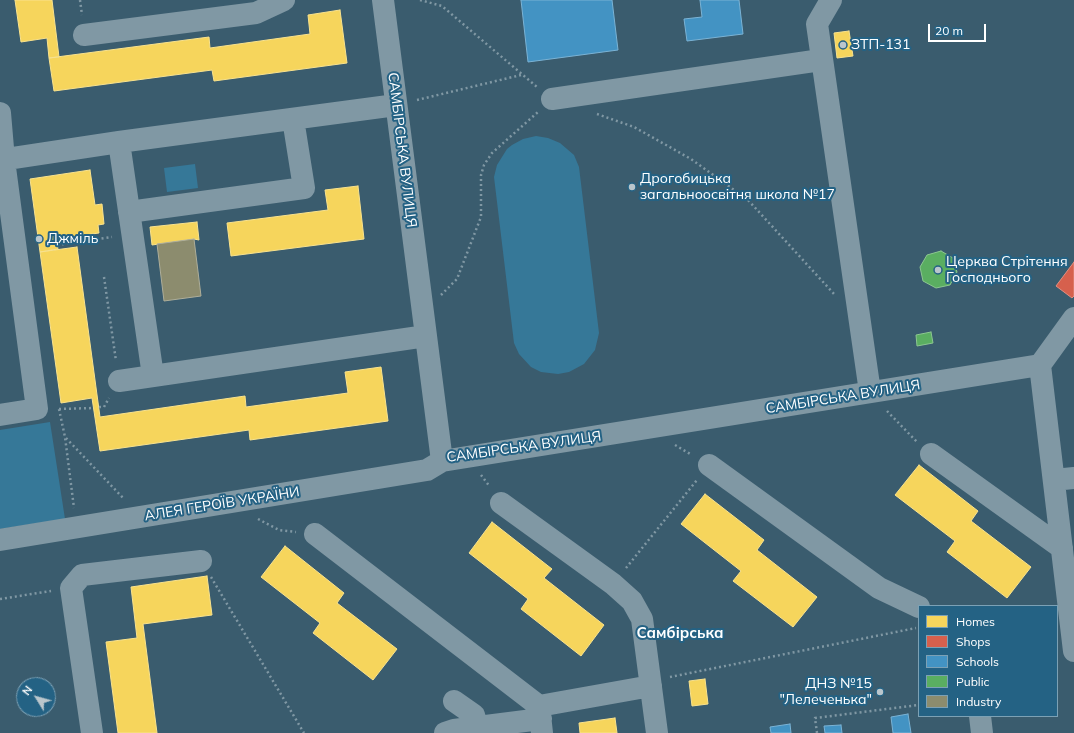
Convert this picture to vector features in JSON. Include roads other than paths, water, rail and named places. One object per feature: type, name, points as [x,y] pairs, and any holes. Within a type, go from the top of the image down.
[{"type":"street","points":[[84,35],[256,13],[284,0]]},
{"type":"street","name":"САМБІРСЬКА ВУЛИЦЯ","points":[[383,0],[442,461],[1040,365]]},
{"type":"street","points":[[831,0],[817,24],[870,392]]},
{"type":"street","points":[[552,99],[822,60]]},
{"type":"street","points":[[2,160],[119,142],[396,105]]},
{"type":"street","points":[[0,113],[6,221],[37,409],[0,416]]},
{"type":"street","points":[[129,212],[304,188],[293,119]]},
{"type":"street","points":[[119,142],[153,376]]},
{"type":"street","points":[[1074,318],[1040,365],[1064,479],[1062,548],[1064,622],[1074,651]]},
{"type":"street","points":[[119,381],[426,336]]},
{"type":"street","points":[[931,454],[1062,548]]},
{"type":"street","name":"АЛЕЯ ГЕРОЇВ УКРАЇНИ","points":[[0,540],[427,470],[442,461]]},
{"type":"street","points":[[709,465],[879,588],[918,607]]},
{"type":"street","points":[[501,503],[613,584],[632,601],[642,619],[657,733]]},
{"type":"street","points":[[315,534],[541,719]]},
{"type":"street","points":[[92,733],[71,588],[82,574],[201,561]]},
{"type":"street","points":[[445,733],[454,730],[541,719],[650,683]]},
{"type":"street","points":[[454,700],[474,715],[477,727]]},
{"type":"street","points":[[980,717],[982,733]]},
{"type":"place","name":"ЗТП-131","points":[[843,45]]},
{"type":"place","name":"Дрогобицька загальноосвітня школа №17","points":[[632,187]]},
{"type":"place","name":"Джміль","points":[[39,239]]},
{"type":"place","name":"Церква Стрітення Господнього","points":[[938,270]]},
{"type":"place","name":"ДНЗ №15 \"Лелеченька\"","points":[[880,692]]},
{"type":"district","name":"Самбірська","points":[[680,633]]}]
